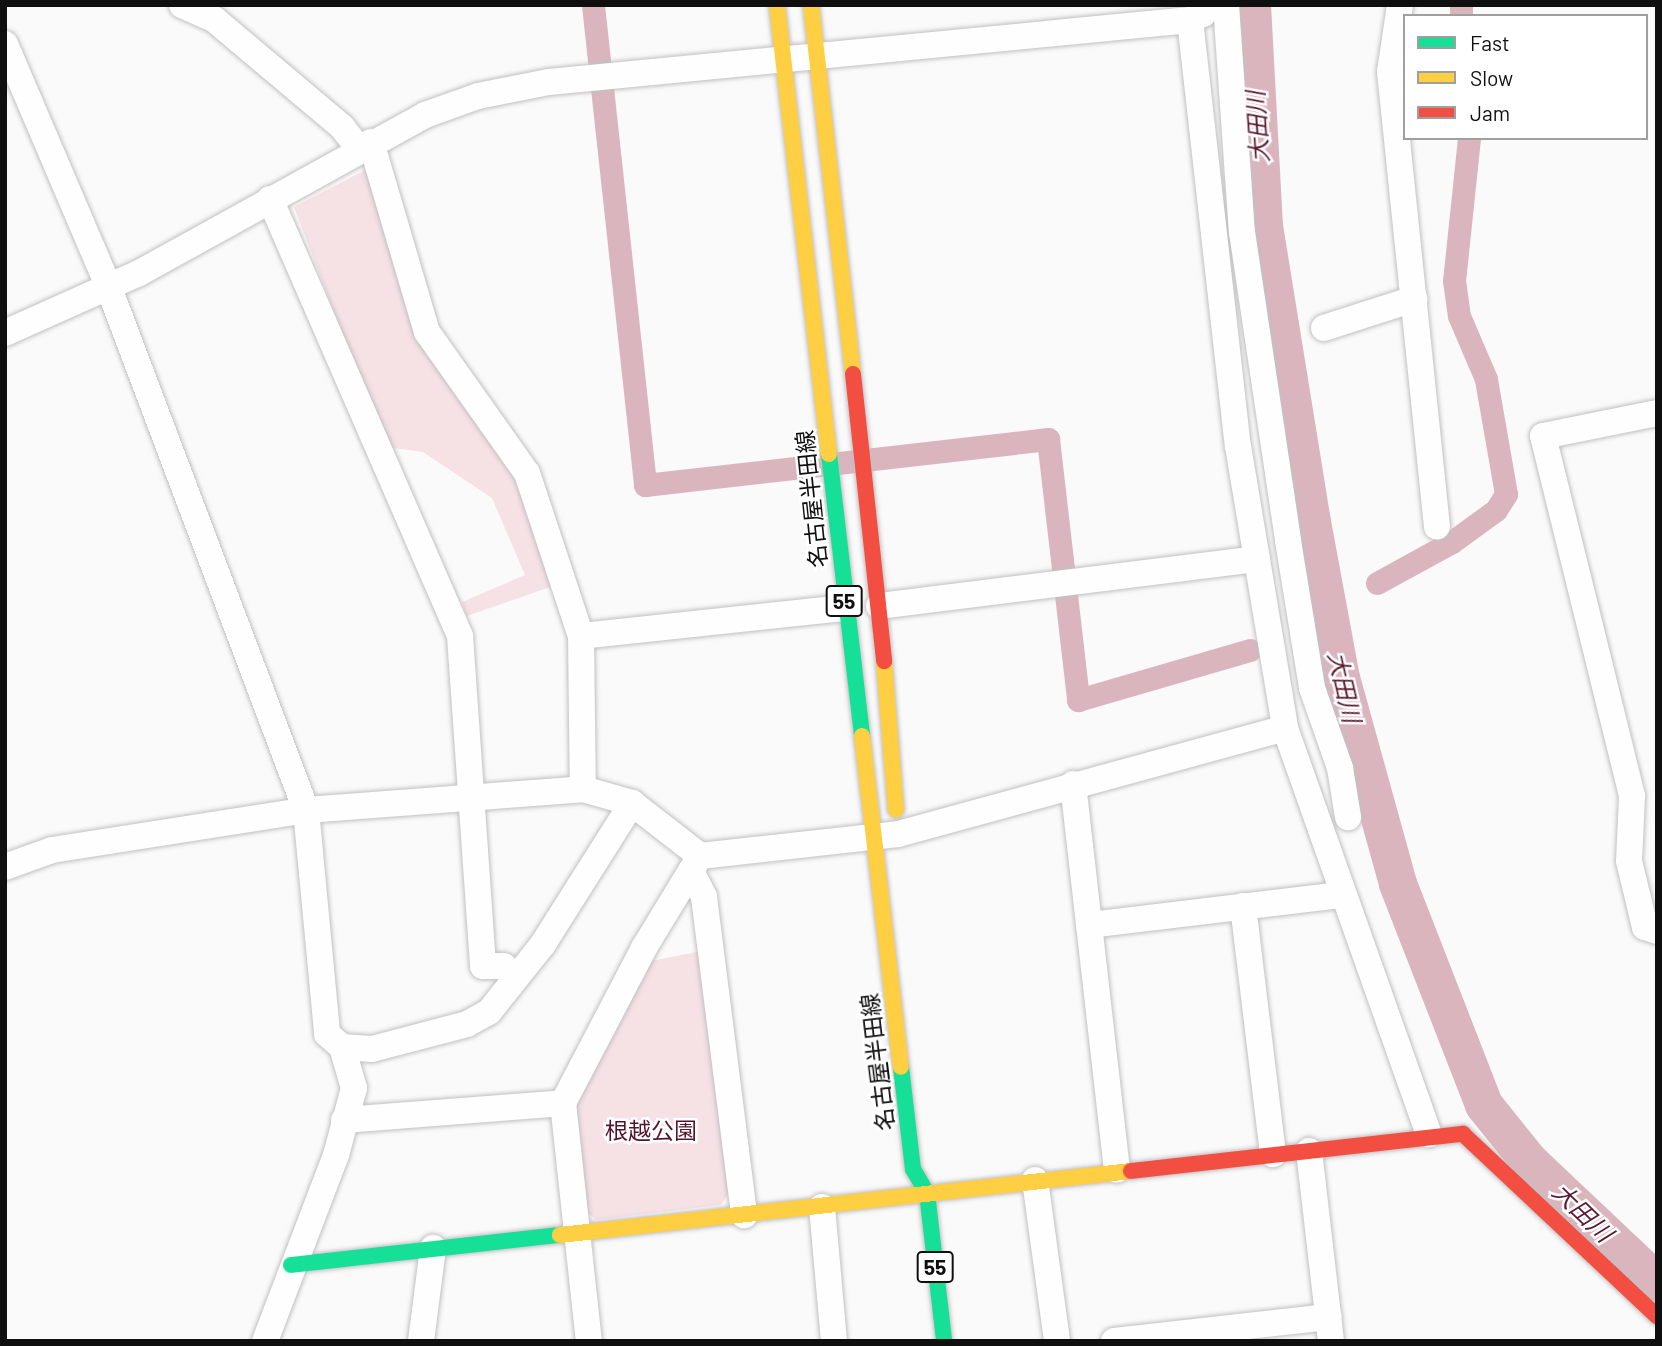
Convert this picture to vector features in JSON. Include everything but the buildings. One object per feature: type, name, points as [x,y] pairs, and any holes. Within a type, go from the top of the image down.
[{"type":"main road","name":"名古屋半田線","points":[[777,5],[845,608],[891,840]]},
{"type":"main road","name":"名古屋半田線","points":[[811,5],[879,606],[891,840],[913,1169],[927,1193],[944,1341]]},
{"type":"main road","points":[[291,1265],[822,1207],[1117,1170],[1309,1151],[1429,1134],[1463,1134],[1657,1316]]},
{"type":"main road","name":"名古屋半田線","points":[[927,1193],[936,1166]]},
{"type":"street","points":[[183,5],[224,28],[365,145],[427,332],[527,473],[581,636],[583,789]]},
{"type":"street","points":[[1226,5],[1242,232],[1288,541],[1312,688],[1340,768],[1348,817]]},
{"type":"street","points":[[1400,5],[1390,72],[1437,527]]},
{"type":"street","points":[[5,333],[109,288],[425,114],[478,96],[549,82],[784,62],[816,55],[1197,13],[1238,446],[1285,728],[1342,895],[1429,1134]]},
{"type":"street","points":[[5,44],[109,288],[306,810],[327,1034],[342,1047],[354,1087],[336,1155],[291,1265],[265,1341]]},
{"type":"street","points":[[270,199],[460,636],[483,966],[504,965]]},
{"type":"street","points":[[1324,328],[1415,299]]},
{"type":"street","points":[[1657,413],[1543,436],[1632,796],[1628,839],[1635,887],[1645,927],[1657,931]]},
{"type":"street","points":[[879,606],[1257,559]]},
{"type":"street","points":[[581,636],[845,608]]},
{"type":"street","points":[[695,864],[891,840],[1073,784],[1285,728]]},
{"type":"street","points":[[1073,784],[1117,1170]]},
{"type":"street","points":[[5,867],[52,850],[306,810],[583,789],[632,803],[695,864],[704,897],[744,1215]]},
{"type":"street","points":[[342,1047],[372,1049],[467,1024],[489,1012],[543,944],[632,803]]},
{"type":"street","points":[[589,1341],[563,1103],[695,864]]},
{"type":"street","points":[[1089,925],[1342,895]]},
{"type":"street","points":[[1243,906],[1273,1154]]},
{"type":"street","points":[[344,1120],[563,1103]]},
{"type":"street","points":[[1114,1341],[1330,1329],[1309,1151]]},
{"type":"street","points":[[1035,1180],[1058,1341]]},
{"type":"street","points":[[822,1207],[835,1341]]},
{"type":"street","points":[[421,1341],[433,1248]]},
{"type":"green space","points":[[373,166],[421,334],[522,481],[556,585],[467,616],[462,602],[525,575],[492,498],[423,452],[386,447],[294,207]]},
{"type":"green space","name":"根越公園","points":[[702,951],[732,1188],[721,1205],[596,1220],[587,1212],[574,1102],[651,961]]},
{"type":"waterway","points":[[593,5],[645,485],[1048,439],[1078,700],[1250,650]]},
{"type":"waterway","name":"大田川","points":[[1252,5],[1264,226],[1312,522],[1341,678],[1398,884],[1484,1105],[1529,1161],[1657,1282]]},
{"type":"waterway","points":[[1461,5],[1461,14]]},
{"type":"waterway","points":[[1377,583],[1452,542],[1496,510],[1506,494],[1486,379],[1459,316],[1454,281],[1469,140]]},
{"type":"traffic: fast","points":[[829,454],[862,736]]},
{"type":"traffic: fast","points":[[901,1067],[913,1169],[927,1193],[944,1341]]},
{"type":"traffic: fast","points":[[291,1265],[560,1235]]},
{"type":"traffic: slow","points":[[777,5],[829,454]]},
{"type":"traffic: slow","points":[[811,5],[853,374]]},
{"type":"traffic: slow","points":[[884,661],[896,810]]},
{"type":"traffic: slow","points":[[862,736],[901,1067]]},
{"type":"traffic: slow","points":[[560,1235],[1131,1171]]},
{"type":"traffic: jam","points":[[853,374],[884,661]]},
{"type":"traffic: jam","points":[[1131,1171],[1463,1134],[1657,1316]]}]
